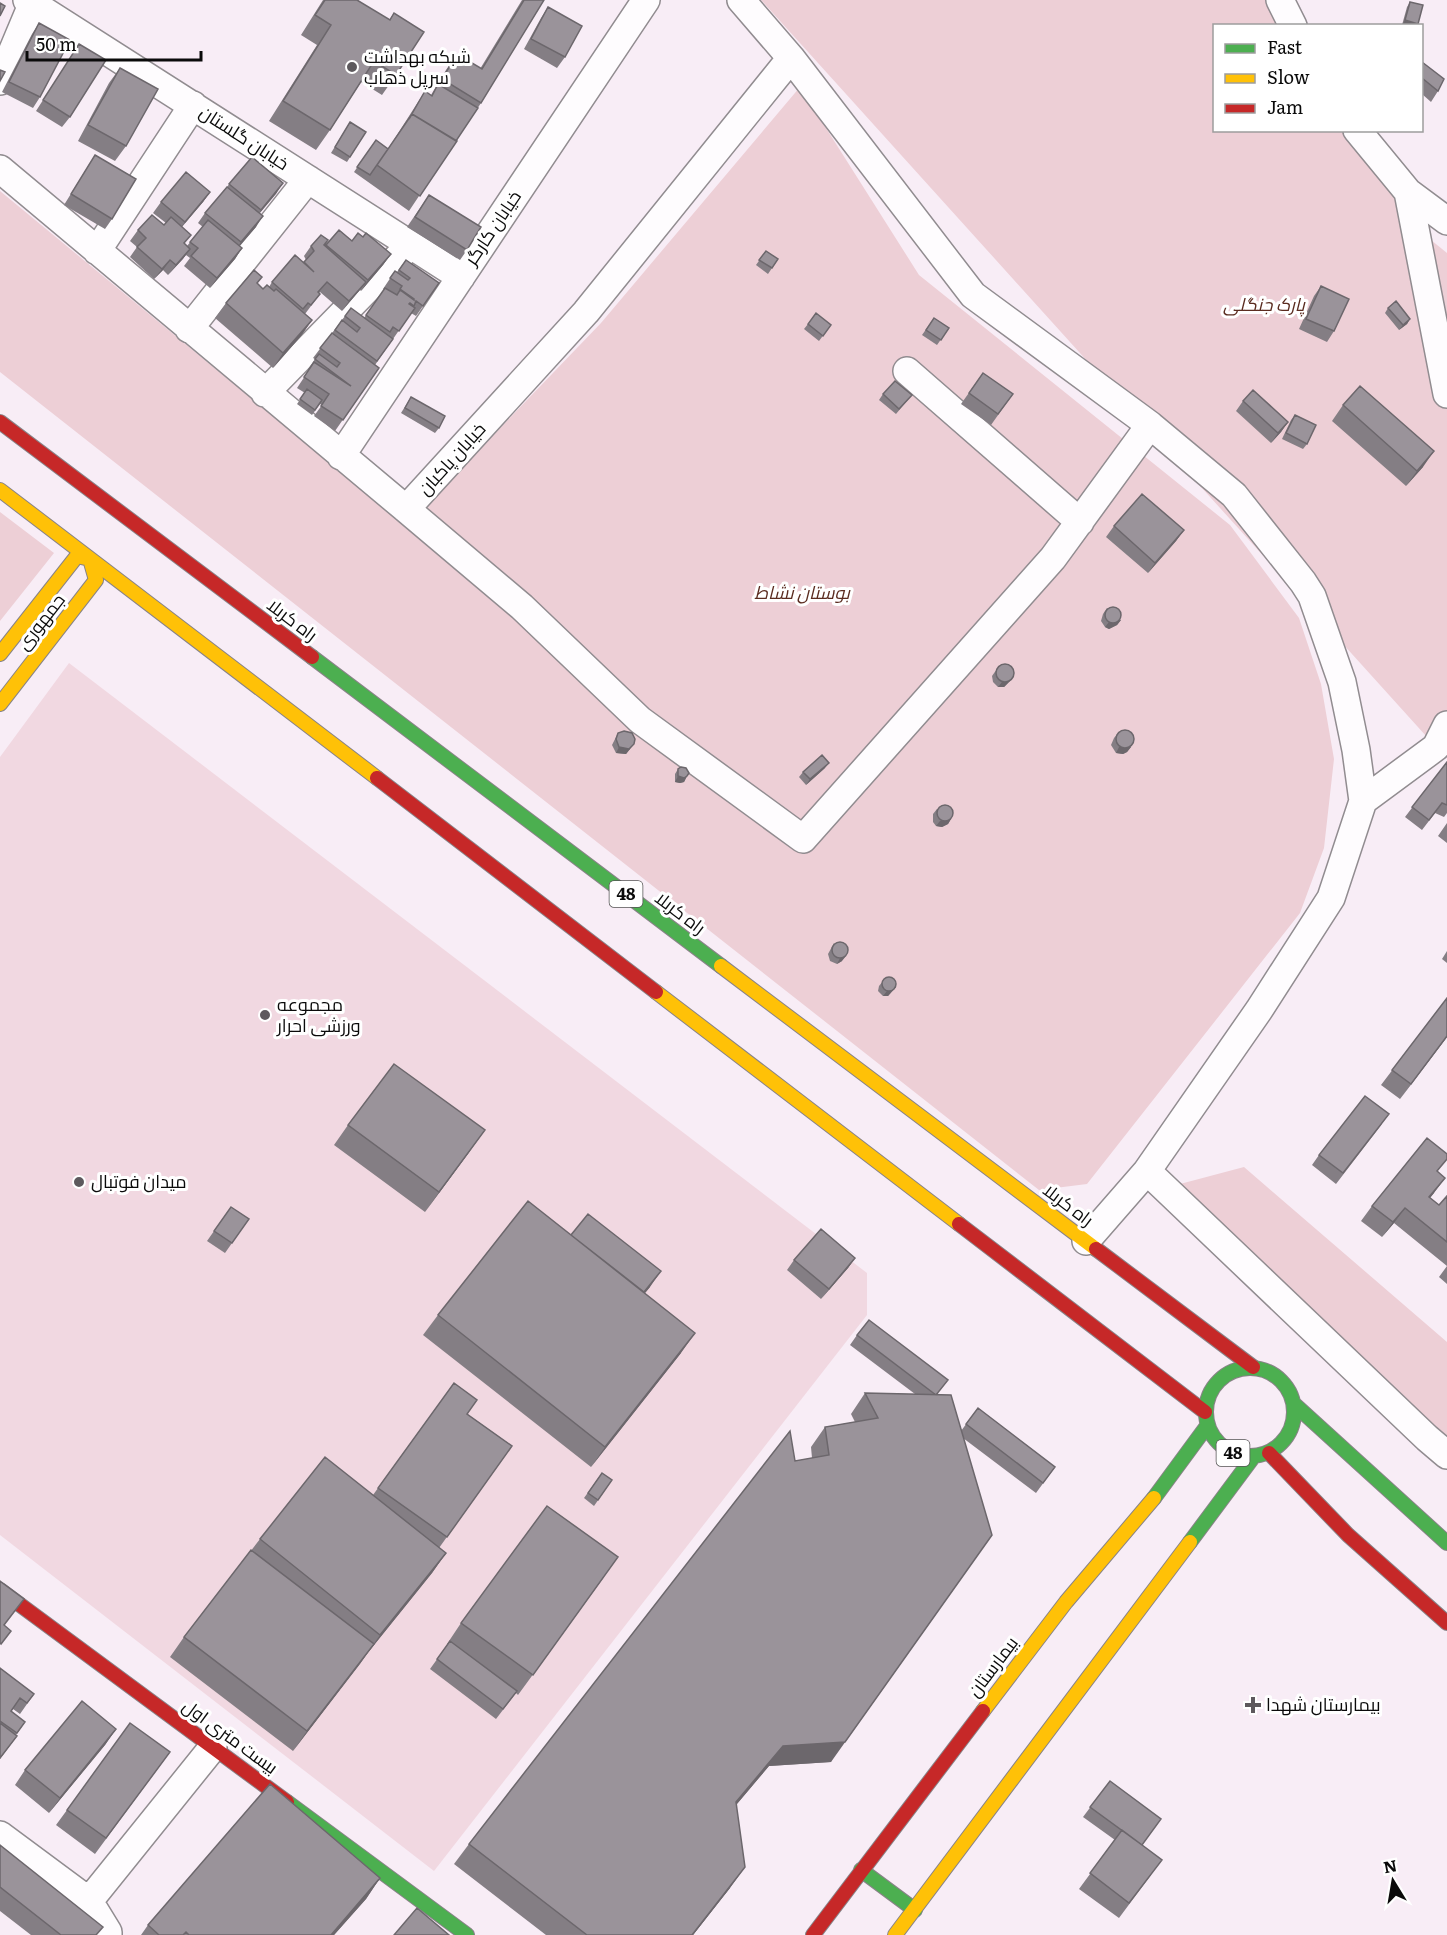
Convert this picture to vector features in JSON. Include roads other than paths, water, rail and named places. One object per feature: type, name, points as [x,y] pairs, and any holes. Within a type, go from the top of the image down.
[{"type":"main road","name":"راه کربلا","points":[[0,422],[1253,1367]]},
{"type":"main road","name":"48","points":[[0,490],[1206,1419],[1215,1440],[1226,1450],[1239,1455],[1254,1456],[1269,1453],[1281,1445],[1290,1433],[1294,1419],[1294,1404],[1289,1390],[1280,1378],[1253,1367]]},
{"type":"main road","points":[[0,654],[77,556],[90,559]]},
{"type":"main road","name":"جمهوری","points":[[0,704],[96,580],[90,559]]},
{"type":"main road","points":[[1206,1419],[1207,1398],[1214,1385],[1225,1375],[1238,1369],[1253,1367]]},
{"type":"main road","name":"48","points":[[1294,1404],[1447,1543]]},
{"type":"main road","name":"بیمارستان","points":[[813,1935],[1059,1611],[1159,1492],[1206,1419]]},
{"type":"main road","name":"48","points":[[1269,1453],[1348,1535],[1447,1623]]},
{"type":"main road","points":[[895,1935],[1254,1456]]},
{"type":"main road","name":"بیست متری اول","points":[[0,1590],[467,1935]]},
{"type":"main road","points":[[861,1870],[915,1910]]},
{"type":"street","name":"خیابان کارگر","points":[[341,456],[646,0]]},
{"type":"street","points":[[741,0],[792,58],[973,295],[1150,425],[1234,495],[1312,596],[1341,682],[1356,750],[1363,801],[1331,898],[1259,1010],[1147,1171],[1086,1241]]},
{"type":"street","points":[[1280,0],[1292,24]]},
{"type":"street","name":"خیابان گلستان","points":[[32,1],[461,277]]},
{"type":"street","points":[[0,81],[32,1]]},
{"type":"street","name":"خیابان پاکبان","points":[[0,169],[406,509],[586,312],[792,58]]},
{"type":"street","points":[[96,251],[193,105]]},
{"type":"street","points":[[1359,132],[1408,192],[1447,221]]},
{"type":"street","points":[[189,329],[308,179]]},
{"type":"street","points":[[1408,192],[1447,394]]},
{"type":"street","points":[[265,393],[410,245]]},
{"type":"street","points":[[907,372],[1080,522]]},
{"type":"street","points":[[406,509],[522,607],[640,720],[803,839],[1053,558],[1150,425]]},
{"type":"street","points":[[1363,801],[1436,747],[1447,725]]},
{"type":"street","points":[[1147,1171],[1447,1455]]},
{"type":"street","points":[[89,1901],[213,1747]]},
{"type":"street","points":[[0,1835],[89,1901],[109,1934]]},
{"type":"place","name":"شبکه بهداشت سرپل ذهاب","points":[[352,67]]},
{"type":"place","name":"مجموعه ورزشی احرار","points":[[265,1015]]},
{"type":"place","name":"میدان فوتبال","points":[[79,1182]]},
{"type":"place","name":"بیمارستان شهدا","points":[[1253,1705]]},
{"type":"park label","name":"پارک جنگلی","points":[[1264,305]]},
{"type":"park label","name":"بوستان نشاط","points":[[802,593]]}]
